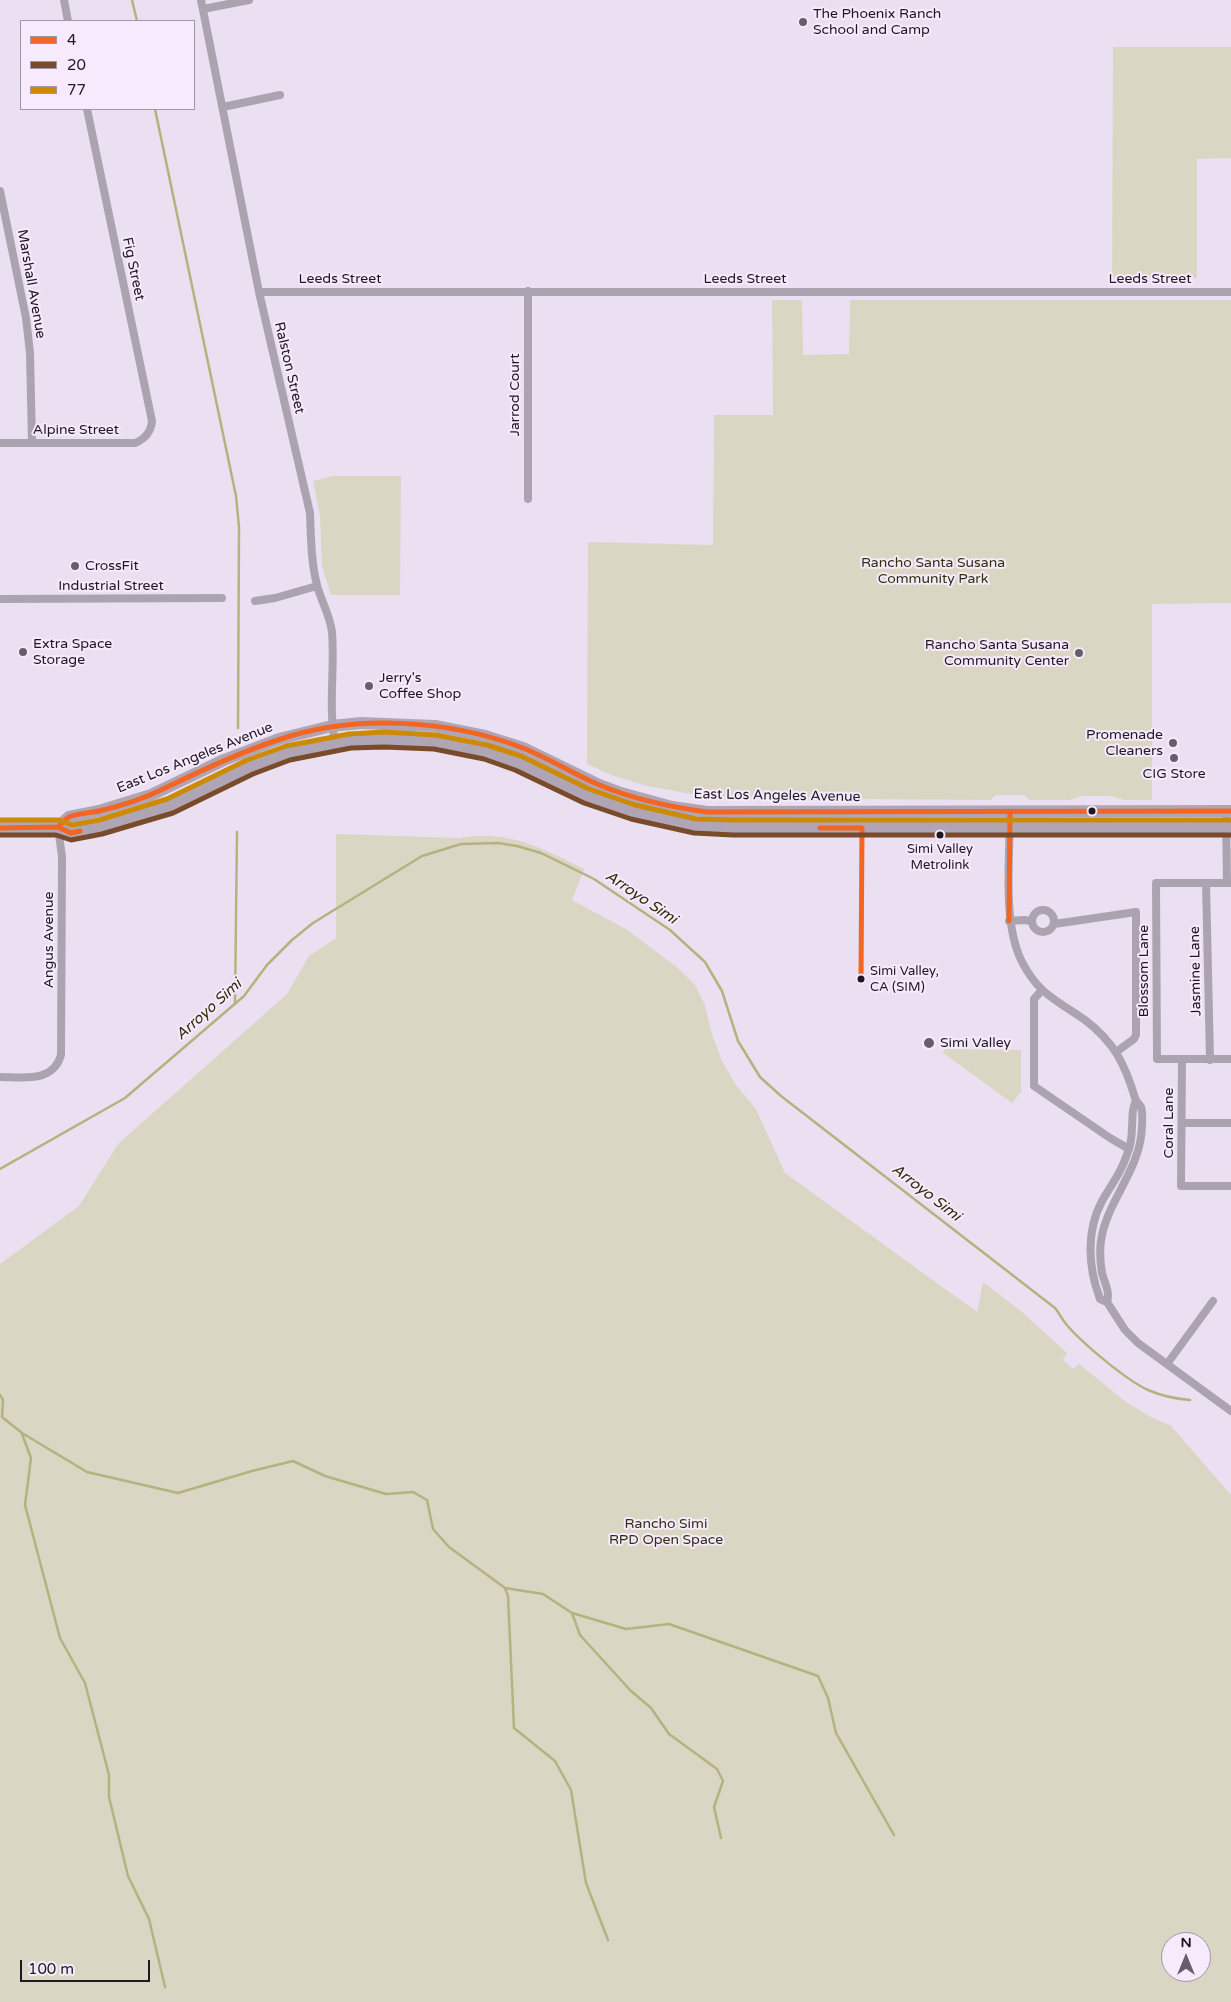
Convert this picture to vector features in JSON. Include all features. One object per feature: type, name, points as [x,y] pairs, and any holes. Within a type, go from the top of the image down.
[{"type":"main road","name":"East Los Angeles Avenue","points":[[58,827],[69,817],[99,811],[151,795],[248,749],[279,738],[332,726],[361,723],[434,726],[485,736],[523,748],[621,793],[691,810],[732,812],[1228,811]]},
{"type":"main road","name":"East Los Angeles Avenue","points":[[0,828],[58,827],[71,833],[129,820],[170,806],[266,760],[305,749],[362,739],[405,739],[462,747],[518,763],[586,796],[614,807],[695,826],[733,828],[1229,827]]},
{"type":"street","points":[[64,0],[68,20]]},
{"type":"street","name":"Ralston Street","points":[[201,0],[259,292],[310,513],[312,550],[317,586],[330,619],[332,633],[332,726],[335,743]]},
{"type":"street","points":[[203,9],[250,0]]},
{"type":"street","points":[[223,107],[280,95]]},
{"type":"street","name":"Fig Street","points":[[87,110],[152,421],[149,433]]},
{"type":"street","name":"Marshall Avenue","points":[[0,191],[26,318],[30,353],[32,443]]},
{"type":"street","name":"Jarrod Court","points":[[528,291],[528,499]]},
{"type":"street","name":"Leeds Street","points":[[259,292],[1231,292]]},
{"type":"street","name":"Alpine Street","points":[[0,443],[135,443],[149,433]]},
{"type":"street","points":[[255,601],[275,598],[317,586]]},
{"type":"street","name":"Industrial Street","points":[[0,599],[222,598]]},
{"type":"street","points":[[1206,883],[1229,883],[1228,811]]},
{"type":"street","points":[[1010,812],[1009,921],[1021,961],[1042,990],[1098,1031],[1116,1052],[1128,1075],[1136,1101],[1141,1107],[1139,1149],[1130,1173],[1105,1220],[1101,1240],[1100,1262],[1109,1294],[1107,1302]]},
{"type":"street","name":"Angus Avenue","points":[[0,1077],[32,1077],[47,1074],[55,1068],[61,1055],[62,857],[58,827]]},
{"type":"street","name":"Blossom Lane","points":[[1182,1059],[1157,1059],[1156,882],[1206,883]]},
{"type":"street","name":"Jasmine Lane","points":[[1206,883],[1210,1060]]},
{"type":"street","points":[[1047,910],[1054,917],[1054,924],[1049,930],[1042,932],[1034,927],[1032,921],[1037,912],[1047,910]]},
{"type":"street","points":[[1054,924],[1136,912],[1136,1036],[1116,1052]]},
{"type":"street","points":[[1009,921],[1032,921]]},
{"type":"street","points":[[1042,990],[1034,999],[1034,1086],[1110,1138],[1129,1148]]},
{"type":"street","points":[[1182,1059],[1231,1059]]},
{"type":"street","name":"Coral Lane","points":[[1182,1059],[1181,1186],[1231,1186]]},
{"type":"street","points":[[1136,1101],[1132,1108],[1129,1148],[1122,1168],[1101,1204],[1093,1226],[1090,1252],[1093,1279],[1100,1299],[1107,1302],[1125,1330],[1138,1343],[1231,1411]]},
{"type":"street","points":[[1182,1123],[1231,1123]]},
{"type":"street","points":[[1167,1364],[1213,1301]]},
{"type":"green space","points":[[1113,47],[1231,47],[1231,158],[1197,159],[1197,278],[1112,277]]},
{"type":"green space","name":"Rancho Santa Susana Community Park","points":[[772,300],[802,300],[803,355],[849,354],[850,300],[1231,300],[1231,603],[1152,604],[1152,800],[1124,800],[1111,796],[1082,796],[1069,800],[1029,800],[1024,795],[996,795],[990,800],[713,798],[647,786],[611,775],[587,764],[588,542],[713,545],[714,415],[773,415]]},
{"type":"green space","points":[[333,476],[401,476],[400,595],[331,595],[322,567],[320,516],[313,481]]},
{"type":"green space","name":"Rancho Simi RPD Open Space","points":[[336,834],[459,838],[493,836],[509,838],[554,854],[584,869],[572,900],[626,929],[679,969],[695,985],[705,1005],[712,1035],[722,1061],[736,1085],[756,1109],[785,1173],[977,1312],[983,1283],[986,1284],[1022,1312],[1067,1353],[1063,1360],[1073,1369],[1079,1364],[1126,1402],[1171,1426],[1231,1495],[1231,2002],[0,2002],[0,1264],[79,1206],[118,1144],[287,994],[309,956],[336,938]]},
{"type":"green space","points":[[945,1049],[1021,1050],[1021,1092],[1012,1103],[943,1053]]},
{"type":"waterway","points":[[132,0],[137,20]]},
{"type":"waterway","points":[[155,110],[236,496],[239,527],[238,728]]},
{"type":"waterway","points":[[235,1003],[237,832]]},
{"type":"waterway","name":"Arroyo Simi","points":[[0,1169],[125,1098],[244,996],[267,965],[292,940],[313,923],[422,856],[461,844],[498,843],[517,846],[541,853],[594,879],[670,930],[705,962],[722,991],[738,1041],[760,1077],[781,1096],[1055,1308],[1073,1332],[1117,1370],[1148,1390],[1169,1397],[1190,1400]]},
{"type":"waterway","points":[[0,1395],[3,1400],[2,1417],[22,1433],[87,1472],[178,1493],[293,1461],[325,1476],[386,1494],[413,1492],[427,1500],[433,1529],[449,1547],[505,1588],[543,1594],[572,1613],[580,1635],[630,1690],[651,1708],[669,1734],[717,1769],[723,1781],[714,1807],[721,1838]]},
{"type":"waterway","points":[[22,1434],[31,1458],[25,1505],[60,1638],[85,1683],[109,1775],[109,1797],[128,1876],[149,1919],[165,1987]]},
{"type":"waterway","points":[[505,1588],[508,1596],[514,1728],[555,1761],[571,1790],[586,1883],[608,1940]]},
{"type":"waterway","points":[[572,1613],[626,1629],[669,1624],[818,1676],[828,1698],[836,1733],[894,1835]]},
{"type":"transit line","name":"4","points":[[58,827],[69,817],[107,809],[140,799],[234,756],[263,745],[307,732],[337,726],[369,723],[432,726],[494,738],[523,748],[597,784],[624,794],[665,805],[707,812],[1231,811]]},
{"type":"transit line","name":"77","points":[[0,820],[59,820],[72,825],[99,820],[167,799],[247,760],[286,746],[349,734],[384,732],[436,735],[487,745],[521,756],[589,789],[635,805],[696,819],[1231,820]]},
{"type":"transit line","name":"20","points":[[0,835],[56,835],[71,840],[102,834],[173,813],[253,774],[290,760],[351,748],[384,747],[434,749],[484,759],[515,770],[584,803],[631,819],[694,833],[733,835],[1231,835]]},
{"type":"transit line","name":"4","points":[[1009,921],[1010,812]]},
{"type":"transit line","name":"4","points":[[0,828],[58,827],[71,833],[80,831]]},
{"type":"transit line","name":"4","points":[[820,828],[862,828],[861,979]]},
{"type":"place","name":"The Phoenix Ranch School and Camp","points":[[803,22]]},
{"type":"place","name":"CrossFit","points":[[75,566]]},
{"type":"place","name":"Extra Space Storage","points":[[23,652]]},
{"type":"place","name":"Rancho Santa Susana Community Center","points":[[1079,653]]},
{"type":"place","name":"Jerry's Coffee Shop","points":[[369,686]]},
{"type":"place","name":"Promenade Cleaners","points":[[1173,743]]},
{"type":"place","name":"CIG Store","points":[[1174,758]]},
{"type":"place","name":"Simi Valley Metrolink","points":[[940,835]]},
{"type":"place","name":"Simi Valley, CA (SIM)","points":[[861,979]]},
{"type":"place","name":"Simi Valley","points":[[929,1043]]}]
